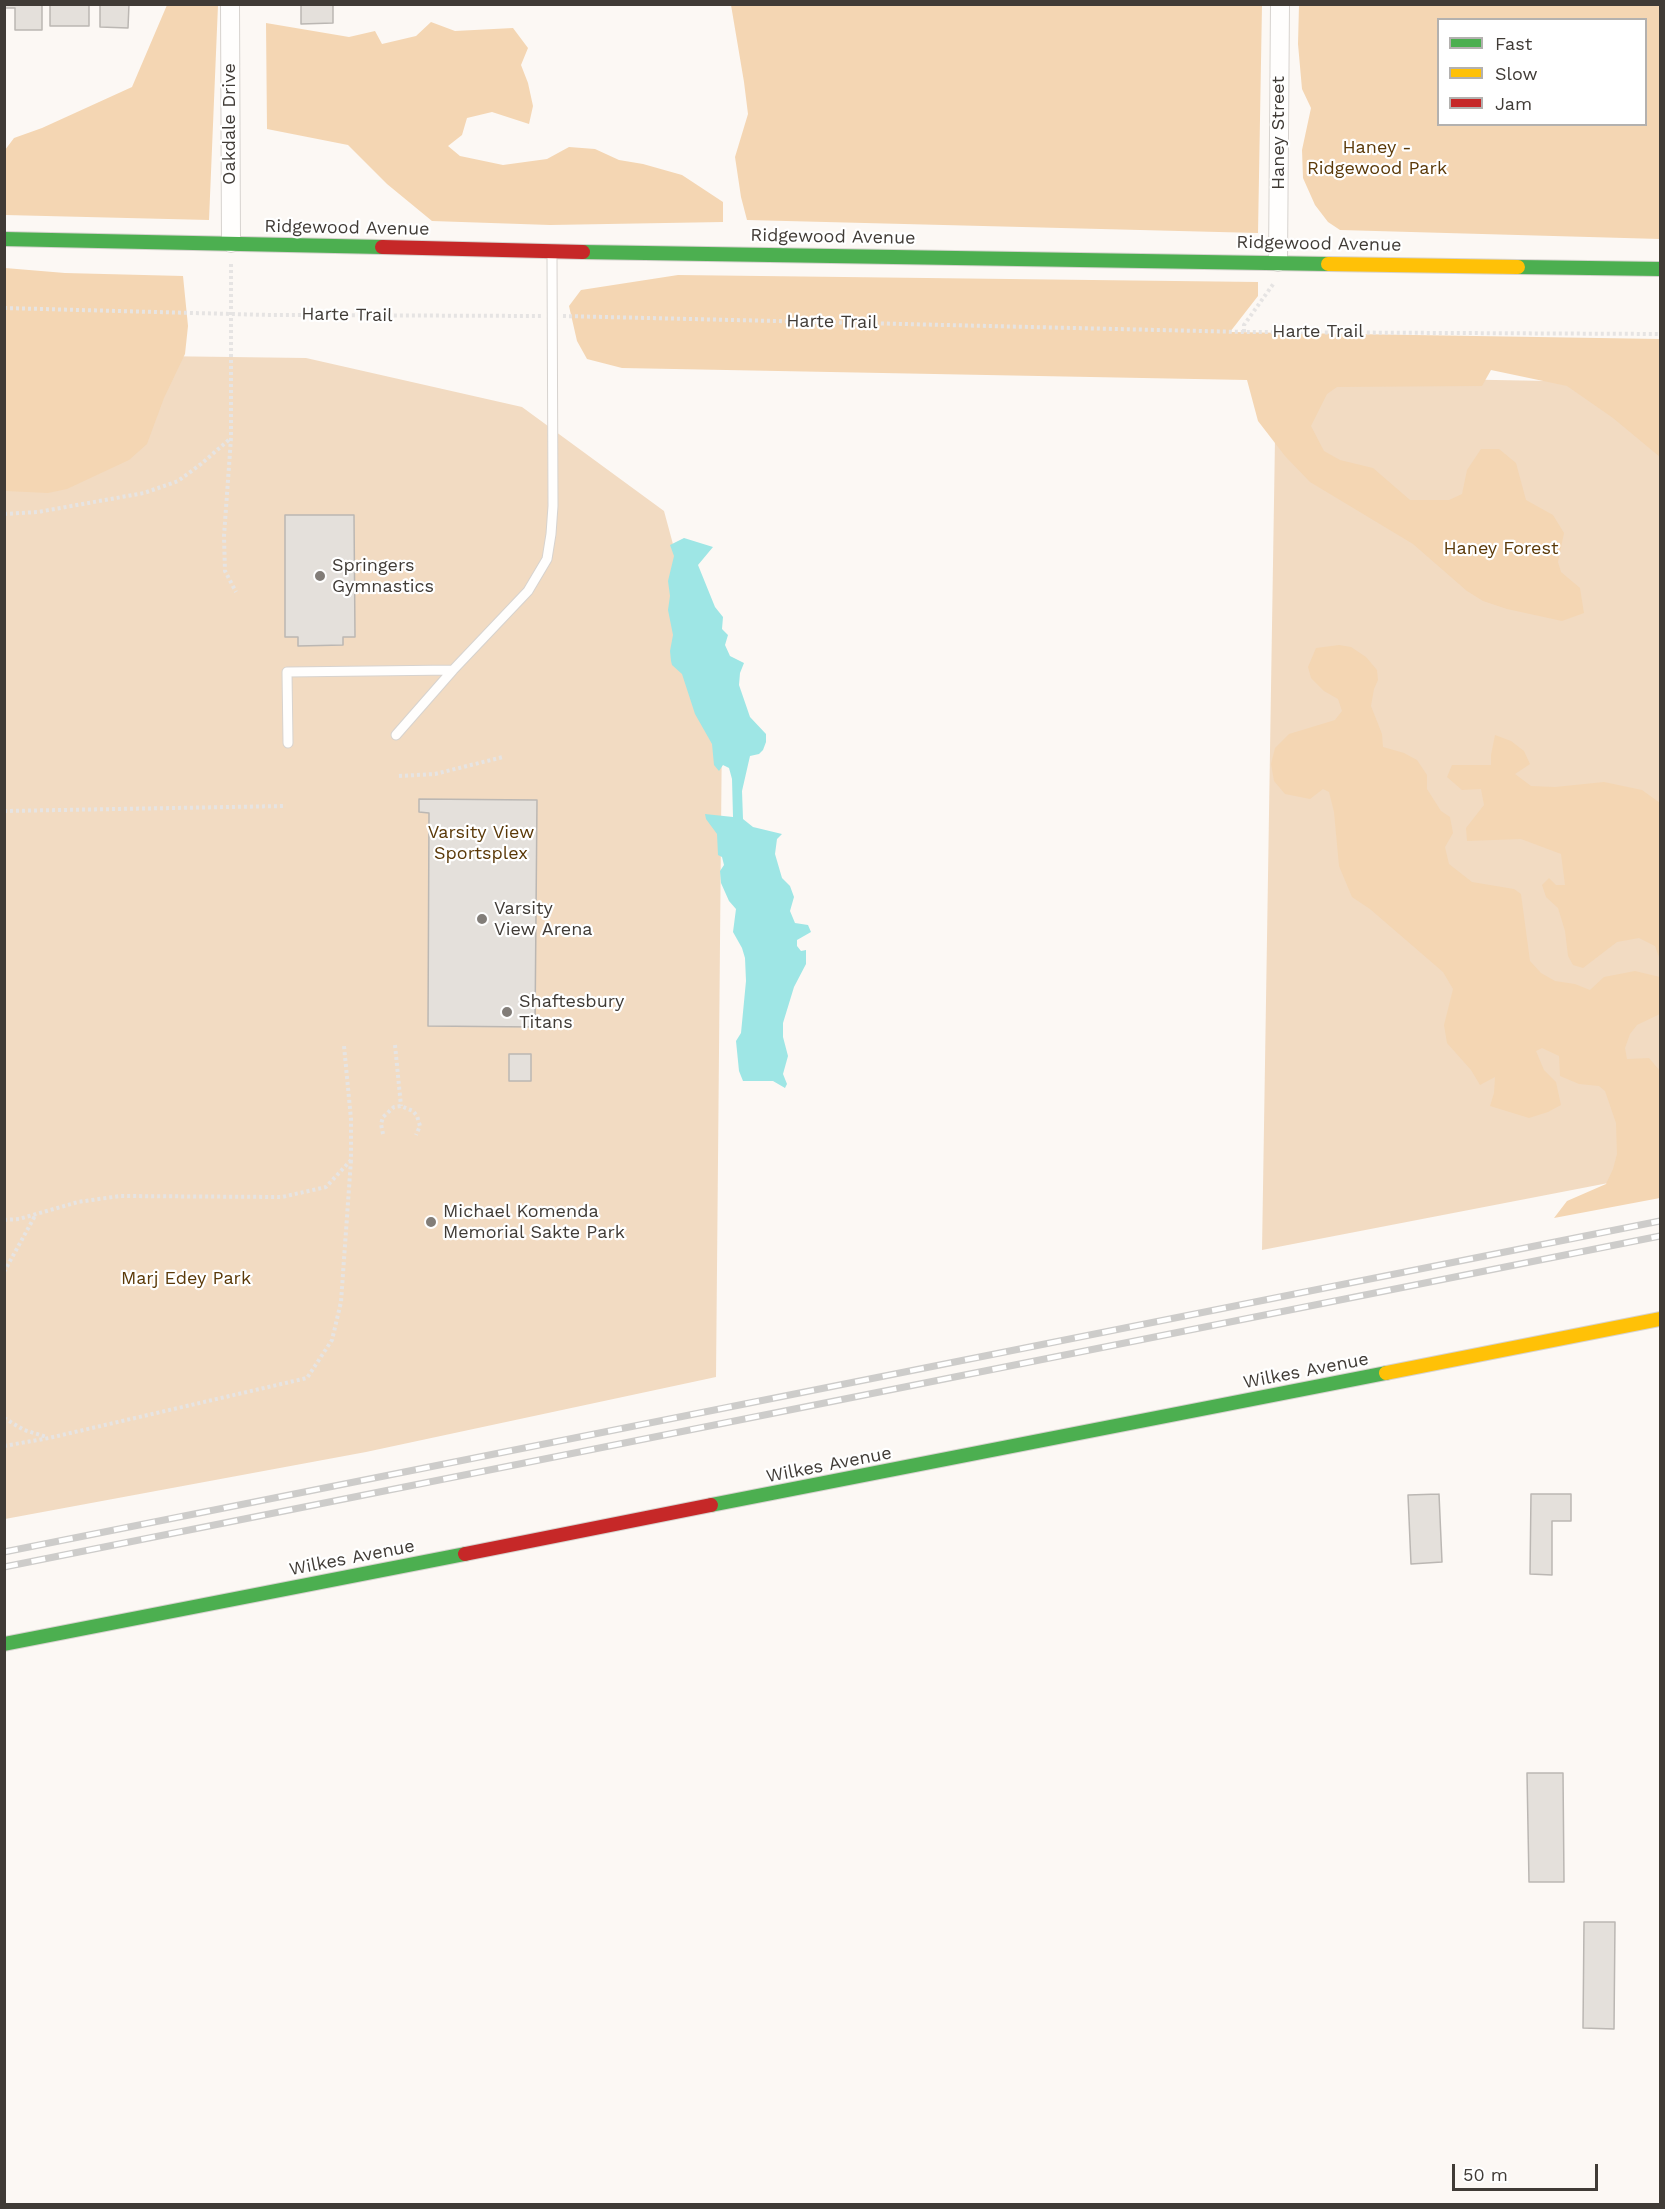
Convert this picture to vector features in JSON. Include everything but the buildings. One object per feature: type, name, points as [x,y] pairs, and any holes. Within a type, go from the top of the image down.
[{"type":"main road","name":"Ridgewood Avenue","points":[[4,239],[552,251],[1660,268]]},
{"type":"main road","name":"Wilkes Avenue","points":[[4,1644],[1660,1319]]},
{"type":"street","name":"Oakdale Drive","points":[[230,4],[231,243]]},
{"type":"street","name":"Haney Street","points":[[1278,262],[1280,4]]},
{"type":"lane","points":[[396,735],[453,670],[528,591],[547,559],[553,520],[552,251]]},
{"type":"lane","points":[[288,743],[287,672],[453,670]]},
{"type":"path","points":[[231,243],[231,438],[224,536],[225,571],[236,592]]},
{"type":"path","points":[[1244,332],[1244,325],[1274,286],[1278,262]]},
{"type":"path","name":"Harte Trail","points":[[4,308],[293,315],[552,316],[1244,332],[1660,334]]},
{"type":"path","points":[[4,514],[38,512],[144,493],[178,481],[231,438]]},
{"type":"path","points":[[399,776],[435,774],[503,757]]},
{"type":"path","points":[[4,811],[286,806]]},
{"type":"path","points":[[395,1045],[401,1106]]},
{"type":"path","points":[[4,1446],[49,1438],[307,1378],[332,1340],[341,1302],[351,1160],[351,1119],[344,1046]]},
{"type":"path","points":[[383,1134],[381,1124],[383,1117],[394,1107],[401,1106],[413,1111],[417,1116],[420,1126],[416,1135]]},
{"type":"path","points":[[4,1220],[19,1219],[78,1202],[120,1196],[282,1197],[326,1187],[351,1160]]},
{"type":"path","points":[[4,1272],[36,1214]]},
{"type":"path","points":[[4,1418],[24,1430],[49,1438]]},
{"type":"green space","points":[[167,5],[218,5],[209,220],[5,215],[5,150],[14,138],[42,128],[132,87]]},
{"type":"green space","points":[[731,5],[1262,5],[1258,233],[747,220],[735,157],[748,114]]},
{"type":"green space","name":"Haney - Ridgewood Park","points":[[1299,5],[1660,5],[1660,239],[1340,230],[1328,222],[1315,205],[1303,178],[1302,150],[1311,108],[1302,89],[1298,44]]},
{"type":"green space","points":[[431,22],[455,31],[513,28],[528,48],[521,65],[533,106],[529,124],[492,112],[467,118],[462,135],[448,146],[460,156],[503,165],[547,159],[569,147],[595,149],[619,160],[682,175],[723,202],[723,222],[550,225],[432,221],[387,184],[348,145],[267,129],[266,23],[349,37],[375,31],[382,44],[416,36]]},
{"type":"green space","points":[[5,268],[65,273],[183,276],[188,326],[185,354],[164,398],[147,444],[129,460],[67,489],[48,493],[5,491]]},
{"type":"green space","name":"Haney Forest","points":[[678,275],[1258,282],[1258,296],[1230,332],[1660,339],[1660,457],[1613,418],[1567,386],[1491,370],[1482,386],[1337,387],[1327,394],[1311,426],[1324,451],[1340,460],[1373,468],[1410,500],[1449,500],[1462,494],[1467,470],[1481,449],[1499,449],[1516,463],[1526,500],[1553,515],[1564,533],[1558,562],[1561,572],[1580,588],[1584,613],[1562,621],[1507,609],[1483,601],[1467,591],[1413,544],[1310,482],[1285,456],[1258,421],[1247,380],[622,368],[587,359],[577,341],[569,306],[581,290]]},
{"type":"green space","points":[[5,354],[306,358],[522,407],[664,511],[722,725],[716,1377],[366,1452],[5,1519]]},
{"type":"green space","points":[[1276,376],[1660,383],[1660,1173],[1262,1250]]},
{"type":"green space","points":[[1339,645],[1351,647],[1366,657],[1377,670],[1378,680],[1371,706],[1382,734],[1383,747],[1404,753],[1417,760],[1427,775],[1427,789],[1441,811],[1450,817],[1453,833],[1445,847],[1449,864],[1472,882],[1514,889],[1521,894],[1530,961],[1541,973],[1555,981],[1575,984],[1590,990],[1604,977],[1635,971],[1660,977],[1660,1014],[1637,1025],[1630,1034],[1625,1048],[1627,1059],[1649,1058],[1660,1071],[1660,1198],[1554,1218],[1567,1201],[1606,1184],[1613,1169],[1617,1154],[1616,1123],[1605,1091],[1599,1086],[1579,1084],[1560,1076],[1559,1056],[1542,1048],[1536,1051],[1544,1070],[1556,1082],[1561,1105],[1529,1118],[1490,1106],[1495,1077],[1480,1085],[1471,1070],[1447,1043],[1444,1025],[1453,989],[1443,972],[1370,909],[1352,897],[1339,866],[1334,812],[1329,792],[1323,789],[1310,799],[1285,794],[1274,781],[1271,764],[1275,748],[1289,734],[1335,720],[1342,711],[1338,699],[1324,691],[1311,678],[1308,667],[1316,648]]},
{"type":"green space","points":[[1495,735],[1511,741],[1524,751],[1530,764],[1515,774],[1531,786],[1555,787],[1604,782],[1642,790],[1660,803],[1660,960],[1655,946],[1639,938],[1617,942],[1583,968],[1573,965],[1568,956],[1565,931],[1558,908],[1546,897],[1542,885],[1549,878],[1556,885],[1565,885],[1561,854],[1521,839],[1467,841],[1466,828],[1484,805],[1481,789],[1462,790],[1447,777],[1452,765],[1491,765]]},
{"type":"water","points":[[684,538],[713,547],[698,565],[715,607],[723,617],[722,629],[728,635],[725,645],[730,656],[744,663],[739,685],[750,717],[766,734],[763,750],[759,754],[750,756],[742,791],[743,819],[753,827],[782,834],[777,839],[775,854],[782,878],[790,886],[794,897],[790,911],[795,923],[808,925],[811,932],[797,940],[797,946],[801,951],[806,950],[806,964],[794,987],[783,1023],[783,1037],[788,1056],[783,1074],[787,1084],[785,1088],[773,1081],[743,1081],[739,1071],[736,1041],[741,1033],[746,981],[745,958],[733,932],[736,909],[729,901],[721,883],[720,871],[724,865],[722,857],[718,855],[717,834],[705,814],[733,817],[732,779],[729,768],[723,765],[719,771],[714,765],[712,744],[695,714],[682,674],[672,665],[671,661],[673,635],[668,610],[670,596],[668,581],[674,556],[670,545]]},
{"type":"railway","points":[[4,1552],[1660,1221]]},
{"type":"railway","points":[[4,1567],[1660,1236]]},
{"type":"traffic: fast","points":[[4,239],[382,247]]},
{"type":"traffic: fast","points":[[583,252],[1328,264]]},
{"type":"traffic: fast","points":[[1518,267],[1660,269]]},
{"type":"traffic: fast","points":[[711,1505],[1386,1373]]},
{"type":"traffic: fast","points":[[4,1644],[465,1554]]},
{"type":"traffic: slow","points":[[1328,264],[1518,267]]},
{"type":"traffic: slow","points":[[1386,1373],[1660,1319]]},
{"type":"traffic: jam","points":[[382,247],[583,252]]},
{"type":"traffic: jam","points":[[465,1554],[711,1505]]},
{"type":"place","name":"Springers Gymnastics","points":[[320,576]]},
{"type":"place","name":"Varsity View Arena","points":[[482,919]]},
{"type":"place","name":"Shaftesbury Titans","points":[[507,1012]]},
{"type":"place","name":"Michael Komenda Memorial Sakte Park","points":[[431,1222]]},
{"type":"park label","name":"Varsity View Sportsplex","points":[[481,843]]},
{"type":"park label","name":"Marj Edey Park","points":[[186,1279]]}]
